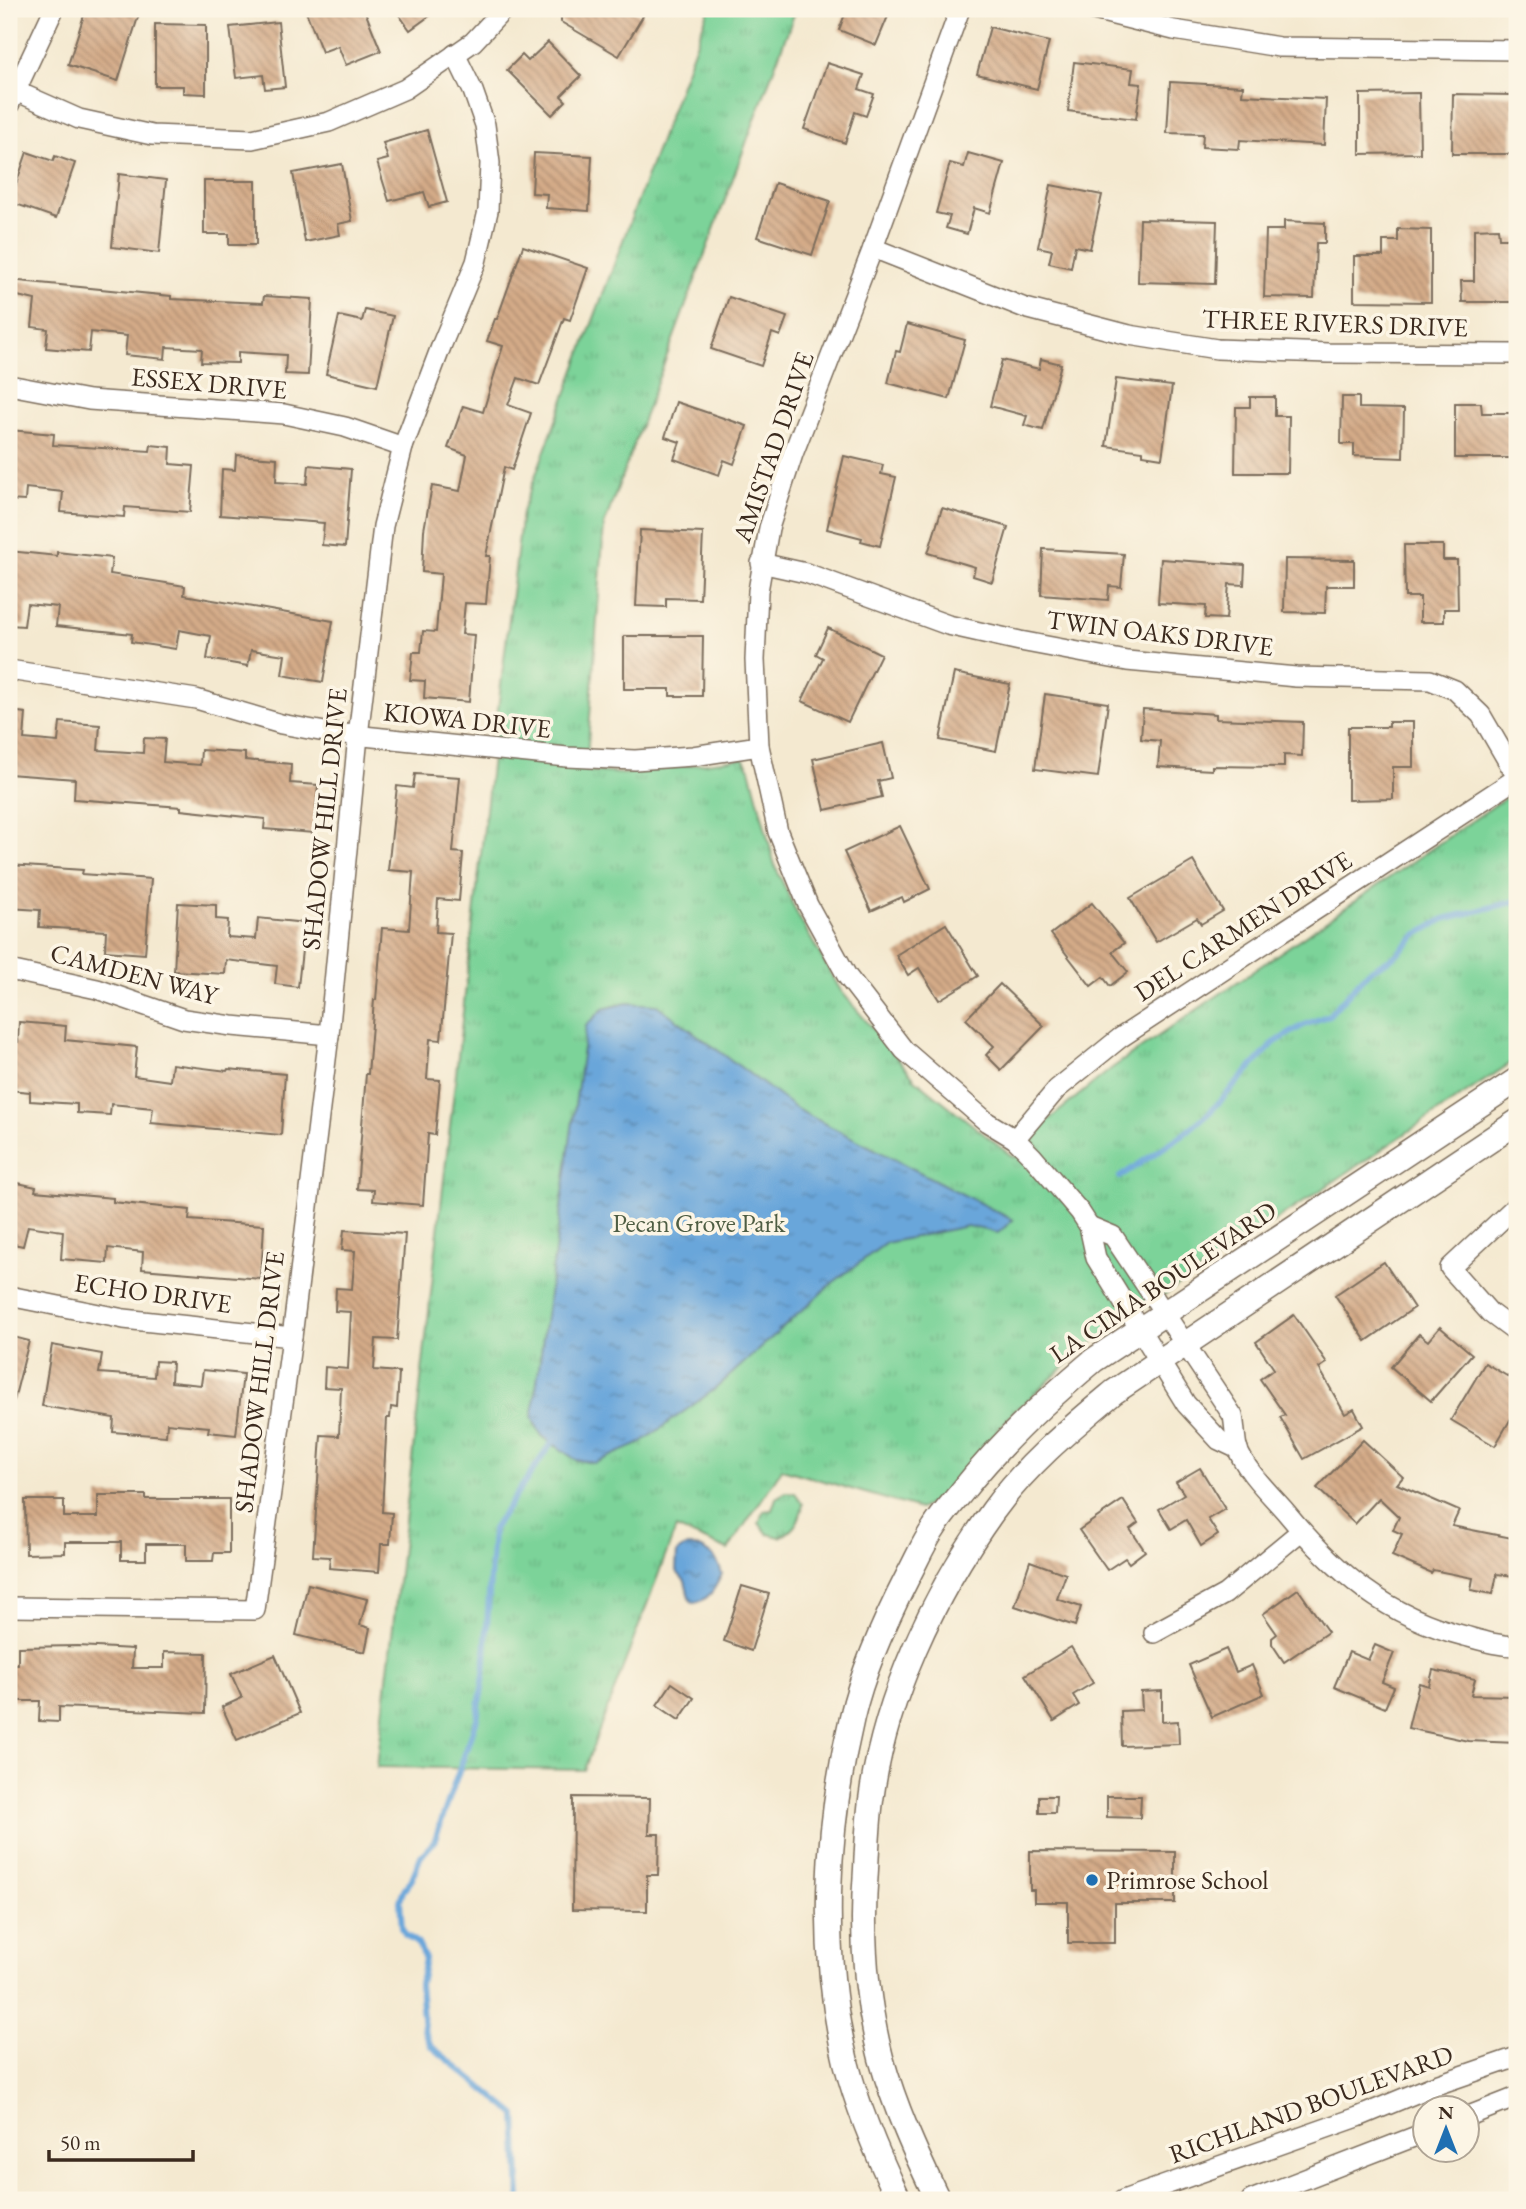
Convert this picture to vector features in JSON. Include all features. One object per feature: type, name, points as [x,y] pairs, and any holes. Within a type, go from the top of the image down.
[{"type":"street","points":[[54,9],[11,95],[79,119],[152,135],[252,139],[329,122],[405,89],[473,41],[504,9]]},
{"type":"street","name":"AMISTAD DRIVE","points":[[960,9],[873,248],[793,454],[769,528],[758,591],[755,660],[759,746],[778,832],[808,905],[847,975],[905,1050],[987,1122],[1015,1139],[1032,1156],[1089,1226],[1096,1258],[1186,1404],[1219,1440],[1238,1449]]},
{"type":"street","points":[[1090,9],[1174,30],[1279,47],[1517,50]]},
{"type":"street","name":"SHADOW HILL DRIVE","points":[[9,1607],[255,1610],[329,1035],[358,736],[383,526],[403,447],[476,262],[488,211],[490,163],[485,125],[473,91],[455,54]]},
{"type":"street","name":"THREE RIVERS DRIVE","points":[[873,248],[1025,308],[1129,335],[1217,349],[1328,353],[1517,354]]},
{"type":"street","name":"ESSEX DRIVE","points":[[9,385],[89,400],[284,414],[345,427],[403,447]]},
{"type":"street","name":"TWIN OAKS DRIVE","points":[[761,563],[806,573],[948,625],[1113,658],[1296,677],[1430,680],[1455,690],[1481,715],[1517,777]]},
{"type":"street","name":"KIOWA DRIVE","points":[[9,670],[195,699],[281,724],[358,736],[567,757],[635,760],[693,756],[759,746]]},
{"type":"street","name":"DEL CARMEN DRIVE","points":[[1015,1139],[1057,1089],[1120,1038],[1517,777]]},
{"type":"street","name":"CAMDEN WAY","points":[[9,970],[97,989],[184,1019],[329,1035]]},
{"type":"street","name":"LA CIMA BOULEVARD","points":[[899,2200],[875,2151],[846,2063],[836,2005],[828,1903],[837,1800],[852,1715],[876,1648],[901,1590],[934,1527],[980,1468],[1037,1408],[1094,1360],[1517,1080]]},
{"type":"street","points":[[938,2200],[905,2129],[881,2057],[867,1991],[863,1914],[871,1799],[884,1738],[908,1665],[940,1593],[995,1509],[1054,1443],[1114,1392],[1517,1122]]},
{"type":"street","points":[[1517,1205],[1450,1268],[1490,1313],[1517,1333]]},
{"type":"street","name":"AMISTAD DRIVE","points":[[1089,1226],[1113,1236],[1233,1416],[1238,1449],[1255,1476],[1312,1544],[1356,1584],[1390,1607],[1439,1629],[1503,1646],[1517,1647]]},
{"type":"street","name":"ECHO DRIVE","points":[[9,1296],[124,1319],[292,1337]]},
{"type":"street","points":[[934,1527],[970,1547]]},
{"type":"street","points":[[1154,1633],[1225,1594],[1301,1531]]},
{"type":"street","points":[[852,1715],[891,1714]]},
{"type":"street","points":[[833,1974],[866,1971]]},
{"type":"street","name":"RICHLAND BOULEVARD","points":[[1123,2200],[1359,2117],[1433,2086],[1517,2057]]},
{"type":"street","points":[[1480,2112],[1517,2097]]},
{"type":"street","points":[[1251,2200],[1410,2138]]},
{"type":"green space","name":"Pecan Grove Park","points":[[709,9],[796,9],[604,525],[586,771],[625,774],[743,758],[750,769],[775,866],[799,918],[841,991],[915,1079],[1014,1158],[1046,1122],[1112,1068],[1517,790],[1517,1059],[1089,1345],[1015,1411],[965,1467],[942,1498],[920,1509],[782,1469],[728,1550],[676,1528],[584,1770],[377,1767],[522,512]]},
{"type":"green space","points":[[786,1492],[795,1493],[803,1504],[798,1520],[790,1531],[780,1537],[768,1534],[759,1523],[764,1511],[772,1510],[776,1498]]},
{"type":"water","points":[[627,1003],[657,1005],[798,1110],[1013,1220],[998,1233],[967,1226],[886,1243],[831,1284],[715,1389],[639,1444],[595,1463],[576,1460],[542,1436],[532,1418],[586,1026],[603,1009]]},
{"type":"water","points":[[687,1546],[710,1554],[722,1574],[707,1597],[693,1603],[685,1581],[676,1571],[677,1552]]},
{"type":"building","points":[[86,9],[122,9],[139,14],[118,81],[68,65]]},
{"type":"building","points":[[305,9],[364,9],[381,51],[346,65],[338,46],[322,52]]},
{"type":"building","points":[[395,9],[439,9],[410,30]]},
{"type":"building","points":[[565,9],[631,9],[643,16],[619,56],[561,22]]},
{"type":"building","points":[[847,9],[891,9],[876,45],[839,30]]},
{"type":"building","points":[[278,22],[285,87],[265,89],[263,75],[236,78],[230,27]]},
{"type":"building","points":[[155,24],[206,25],[206,94],[183,93],[183,86],[155,86]]},
{"type":"building","points":[[990,27],[1049,42],[1037,89],[977,74]]},
{"type":"building","points":[[548,42],[581,76],[561,96],[566,101],[552,115],[507,70],[522,55],[528,61]]},
{"type":"building","points":[[1074,62],[1133,69],[1131,83],[1141,84],[1136,119],[1068,111]]},
{"type":"building","points":[[827,63],[864,75],[859,89],[874,94],[866,116],[855,112],[845,143],[804,129]]},
{"type":"building","points":[[1170,82],[1243,86],[1242,95],[1326,99],[1324,145],[1240,140],[1239,149],[1202,147],[1203,134],[1167,133]]},
{"type":"building","points":[[1419,93],[1420,153],[1360,154],[1360,94]]},
{"type":"building","points":[[1453,94],[1513,95],[1512,154],[1452,154]]},
{"type":"building","points":[[427,130],[447,202],[429,207],[424,192],[389,201],[377,162],[388,159],[383,143]]},
{"type":"building","points":[[27,152],[53,161],[55,156],[75,163],[56,218],[10,202]]},
{"type":"building","points":[[534,153],[592,156],[589,211],[546,208],[547,194],[532,193]]},
{"type":"building","points":[[968,153],[1004,163],[990,213],[974,208],[967,234],[946,228],[950,216],[936,213],[950,163],[964,167]]},
{"type":"building","points":[[342,164],[352,221],[338,224],[340,235],[305,242],[293,173]]},
{"type":"building","points":[[119,174],[166,180],[159,253],[112,247]]},
{"type":"building","points":[[204,181],[256,181],[256,245],[229,245],[229,234],[204,234]]},
{"type":"building","points":[[775,183],[830,201],[812,255],[757,237]]},
{"type":"building","points":[[1051,185],[1102,195],[1090,249],[1075,246],[1071,268],[1049,263],[1052,250],[1038,247]]},
{"type":"building","points":[[1140,219],[1217,221],[1215,284],[1138,282]]},
{"type":"building","points":[[1284,221],[1325,223],[1325,243],[1316,243],[1314,298],[1264,297],[1266,230],[1284,230]]},
{"type":"building","points":[[1498,228],[1499,238],[1517,238],[1517,302],[1462,302],[1461,281],[1474,281],[1474,229]]},
{"type":"building","points":[[1398,229],[1431,230],[1431,302],[1354,301],[1354,256],[1383,256],[1383,241],[1398,241]]},
{"type":"building","points":[[523,246],[588,268],[570,320],[564,318],[539,385],[518,378],[508,405],[531,413],[512,470],[504,467],[486,556],[490,556],[486,604],[465,603],[462,634],[474,635],[469,702],[424,698],[425,681],[410,680],[413,652],[421,652],[423,631],[436,632],[441,574],[422,572],[424,530],[432,486],[460,491],[467,455],[448,448],[463,406],[483,412],[503,346],[487,341]]},
{"type":"building","points":[[9,280],[171,296],[171,299],[263,303],[264,296],[312,299],[308,375],[285,374],[286,355],[238,352],[238,363],[201,362],[202,349],[166,347],[165,359],[125,355],[127,336],[91,332],[89,352],[46,348],[48,329],[32,327],[35,300],[9,294]]},
{"type":"building","points":[[729,297],[787,317],[780,336],[772,333],[761,366],[711,349]]},
{"type":"building","points":[[365,310],[393,316],[377,386],[326,374],[339,316],[362,321]]},
{"type":"building","points":[[907,324],[965,340],[949,399],[888,383],[896,351],[900,352]]},
{"type":"building","points":[[1041,359],[1061,364],[1043,430],[1024,425],[1027,416],[990,406],[1002,360],[1039,369]]},
{"type":"building","points":[[1116,379],[1172,386],[1162,458],[1143,455],[1143,451],[1106,446]]},
{"type":"building","points":[[1250,397],[1275,397],[1275,416],[1289,416],[1288,473],[1235,473],[1236,407],[1250,407]]},
{"type":"building","points":[[1342,397],[1359,397],[1359,408],[1404,409],[1403,458],[1354,456],[1354,444],[1341,444]]},
{"type":"building","points":[[676,402],[747,426],[734,464],[724,460],[719,475],[674,459],[680,442],[665,437]]},
{"type":"building","points":[[1455,403],[1481,403],[1482,413],[1517,413],[1517,458],[1455,458]]},
{"type":"building","points":[[9,430],[54,434],[53,445],[150,451],[151,445],[171,447],[170,464],[194,466],[190,512],[125,507],[124,517],[61,512],[63,492],[26,488],[25,501],[9,500]]},
{"type":"building","points":[[236,455],[277,458],[276,482],[307,484],[309,465],[351,469],[345,547],[322,545],[324,523],[220,515],[222,469],[235,470]]},
{"type":"building","points":[[844,456],[883,465],[881,474],[896,477],[880,546],[861,541],[862,538],[827,529]]},
{"type":"building","points":[[942,508],[1008,527],[992,582],[973,576],[975,567],[928,553]]},
{"type":"building","points":[[640,530],[703,533],[700,599],[666,598],[666,607],[636,606]]},
{"type":"building","points":[[1404,545],[1443,545],[1443,560],[1457,560],[1458,609],[1444,609],[1444,622],[1420,622],[1420,597],[1405,597]]},
{"type":"building","points":[[1043,549],[1124,554],[1121,587],[1109,586],[1108,600],[1041,595]]},
{"type":"building","points":[[9,551],[57,556],[57,552],[112,558],[110,574],[185,586],[184,595],[333,621],[323,682],[282,675],[285,655],[251,650],[248,666],[207,659],[211,636],[179,630],[176,649],[131,642],[132,634],[56,626],[58,607],[27,604],[24,626],[9,625]]},
{"type":"building","points":[[1161,559],[1245,565],[1244,585],[1229,584],[1226,619],[1205,618],[1206,606],[1158,603]]},
{"type":"building","points":[[1285,559],[1354,560],[1354,586],[1326,586],[1325,613],[1284,612]]},
{"type":"building","points":[[828,628],[881,654],[848,722],[802,701],[823,658],[816,654]]},
{"type":"building","points":[[624,636],[703,636],[702,696],[670,696],[670,689],[624,689]]},
{"type":"building","points":[[954,673],[1010,684],[996,751],[940,740]]},
{"type":"building","points":[[1045,694],[1108,703],[1098,777],[1035,769]]},
{"type":"building","points":[[1143,709],[1216,714],[1216,719],[1303,722],[1302,756],[1284,755],[1284,767],[1212,766],[1212,770],[1158,767],[1160,741],[1141,739]]},
{"type":"building","points":[[9,711],[26,713],[24,739],[58,742],[60,722],[100,725],[98,750],[143,753],[144,738],[165,739],[163,762],[200,765],[201,750],[245,753],[245,760],[291,764],[290,783],[318,785],[314,833],[264,829],[265,819],[181,810],[181,807],[74,799],[75,779],[9,774]]},
{"type":"building","points":[[1389,722],[1413,722],[1413,767],[1393,767],[1393,799],[1348,800],[1348,727],[1389,727]]},
{"type":"building","points":[[883,743],[891,778],[878,781],[882,797],[825,810],[813,759]]},
{"type":"building","points":[[415,774],[460,777],[453,852],[463,853],[459,901],[438,899],[436,932],[451,933],[441,1040],[430,1039],[427,1079],[440,1080],[435,1135],[428,1134],[423,1205],[373,1201],[374,1190],[357,1189],[382,928],[409,930],[413,872],[388,870],[397,786],[413,788]]},
{"type":"building","points":[[900,826],[930,889],[904,902],[902,897],[871,911],[844,852]]},
{"type":"building","points":[[1193,861],[1223,911],[1201,924],[1197,918],[1156,942],[1130,898]]},
{"type":"building","points":[[9,865],[83,870],[82,874],[151,879],[145,954],[105,951],[106,931],[39,927],[40,910],[9,908]]},
{"type":"building","points":[[178,903],[216,905],[216,919],[228,920],[227,937],[256,939],[258,918],[305,923],[298,987],[275,984],[277,966],[226,960],[225,974],[174,971]]},
{"type":"building","points":[[1092,903],[1124,943],[1112,952],[1128,972],[1110,986],[1103,977],[1091,986],[1051,934]]},
{"type":"building","points":[[946,924],[978,976],[939,1000],[919,968],[908,975],[896,955]]},
{"type":"building","points":[[1000,984],[1044,1026],[1001,1070],[986,1055],[994,1046],[966,1019]]},
{"type":"building","points":[[19,1022],[66,1026],[65,1040],[137,1047],[134,1076],[170,1081],[172,1064],[227,1071],[285,1074],[281,1135],[151,1123],[153,1108],[111,1104],[110,1115],[77,1113],[77,1104],[30,1101],[30,1092],[9,1090],[9,1041],[18,1042]]},
{"type":"building","points":[[9,1181],[36,1187],[35,1191],[113,1198],[113,1202],[190,1210],[189,1220],[264,1225],[261,1279],[142,1269],[143,1252],[108,1248],[107,1263],[61,1259],[63,1231],[28,1226],[23,1246],[9,1243]]},
{"type":"building","points":[[344,1230],[405,1234],[397,1340],[376,1339],[374,1370],[399,1372],[397,1408],[391,1407],[390,1418],[387,1418],[382,1512],[392,1513],[390,1544],[381,1544],[379,1572],[329,1568],[330,1557],[313,1556],[321,1435],[339,1436],[341,1388],[324,1387],[325,1367],[348,1369],[351,1312],[335,1311],[336,1288],[352,1289],[355,1251],[342,1250]]},
{"type":"building","points":[[1384,1262],[1414,1308],[1366,1341],[1335,1295]]},
{"type":"building","points":[[1294,1315],[1327,1363],[1319,1368],[1345,1414],[1354,1409],[1363,1426],[1304,1459],[1280,1417],[1285,1415],[1260,1379],[1274,1369],[1256,1342]]},
{"type":"building","points":[[1440,1327],[1472,1354],[1431,1401],[1391,1367],[1419,1334],[1428,1341]]},
{"type":"building","points":[[9,1336],[29,1341],[14,1400],[9,1399]]},
{"type":"building","points":[[52,1345],[102,1354],[99,1373],[154,1377],[155,1361],[172,1362],[171,1382],[201,1385],[203,1370],[243,1374],[236,1435],[208,1432],[209,1427],[167,1423],[166,1436],[113,1432],[114,1418],[42,1406]]},
{"type":"building","points":[[1485,1363],[1517,1382],[1517,1408],[1495,1446],[1451,1420]]},
{"type":"building","points":[[1363,1440],[1403,1477],[1397,1484],[1459,1511],[1452,1526],[1517,1539],[1515,1576],[1497,1574],[1493,1594],[1471,1590],[1473,1578],[1433,1570],[1431,1573],[1392,1556],[1402,1534],[1393,1530],[1399,1517],[1379,1498],[1355,1524],[1317,1488]]},
{"type":"building","points":[[1200,1468],[1225,1509],[1208,1519],[1218,1535],[1201,1546],[1186,1520],[1171,1529],[1159,1509],[1184,1494],[1176,1482]]},
{"type":"building","points":[[98,1495],[146,1495],[146,1499],[229,1499],[229,1553],[214,1553],[213,1561],[186,1561],[186,1544],[146,1544],[146,1560],[121,1560],[121,1542],[65,1542],[65,1553],[26,1554],[25,1500],[64,1500],[64,1517],[98,1517]]},
{"type":"building","points":[[1123,1500],[1138,1523],[1130,1529],[1145,1551],[1129,1563],[1125,1558],[1107,1570],[1079,1530]]},
{"type":"building","points":[[1030,1561],[1066,1574],[1057,1599],[1081,1607],[1075,1626],[1015,1606]]},
{"type":"building","points":[[308,1584],[367,1599],[360,1625],[370,1628],[365,1652],[296,1635]]},
{"type":"building","points":[[742,1586],[769,1594],[751,1651],[724,1641]]},
{"type":"building","points":[[1298,1589],[1328,1632],[1284,1662],[1272,1644],[1272,1638],[1277,1634],[1263,1614]]},
{"type":"building","points":[[1375,1645],[1394,1653],[1382,1682],[1394,1687],[1385,1708],[1334,1687],[1349,1652],[1368,1660]]},
{"type":"building","points":[[18,1647],[133,1649],[132,1668],[164,1668],[164,1652],[206,1653],[205,1713],[59,1707],[59,1722],[39,1721],[40,1701],[9,1701],[9,1664],[18,1664]]},
{"type":"building","points":[[1071,1647],[1093,1683],[1073,1695],[1079,1705],[1054,1721],[1025,1675]]},
{"type":"building","points":[[1226,1649],[1236,1672],[1252,1665],[1264,1694],[1212,1717],[1189,1665]]},
{"type":"building","points":[[275,1655],[300,1713],[237,1740],[222,1707],[242,1698],[231,1674]]},
{"type":"building","points":[[1433,1670],[1475,1679],[1471,1695],[1517,1696],[1517,1743],[1468,1741],[1408,1728],[1419,1683],[1429,1686]]},
{"type":"building","points":[[672,1683],[694,1698],[679,1720],[657,1705]]},
{"type":"building","points":[[1162,1691],[1162,1722],[1178,1721],[1179,1744],[1122,1746],[1121,1711],[1142,1710],[1141,1692]]},
{"type":"building","points":[[1039,1796],[1056,1796],[1055,1813],[1039,1813]]},
{"type":"building","points":[[1107,1796],[1141,1796],[1140,1818],[1107,1817]]},
{"type":"building","points":[[573,1797],[650,1798],[649,1834],[659,1834],[658,1875],[647,1875],[647,1911],[572,1910]]},
{"type":"building","points":[[1030,1851],[1175,1852],[1175,1903],[1115,1903],[1115,1943],[1068,1943],[1068,1902],[1034,1902],[1034,1890],[1030,1890]]},
{"type":"waterway","points":[[1120,1177],[1185,1133],[1210,1112],[1274,1043],[1302,1026],[1329,1015],[1369,971],[1395,956],[1416,935],[1444,919],[1517,901]]},
{"type":"waterway","points":[[520,2200],[516,2115],[431,2046],[424,2029],[420,1984],[425,1959],[418,1944],[405,1934],[402,1928],[400,1901],[421,1856],[434,1842],[477,1719],[484,1675],[493,1529],[555,1438]]},
{"type":"place","name":"Primrose School","points":[[1092,1880]]}]
